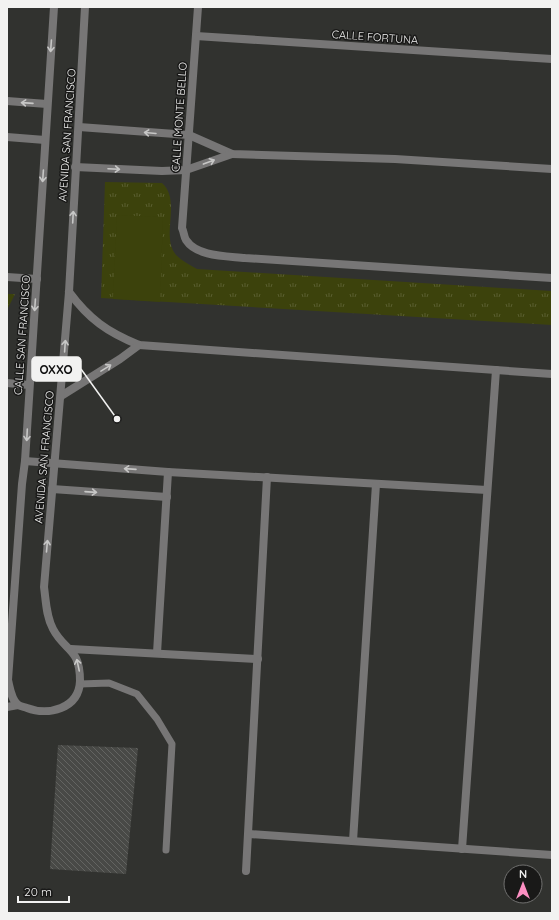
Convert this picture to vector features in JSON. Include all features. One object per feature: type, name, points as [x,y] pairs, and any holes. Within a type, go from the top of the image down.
[{"type":"street","name":"CALLE SAN FRANCISCO","points":[[18,705],[11,695],[8,679],[22,484],[25,461],[54,7]]},
{"type":"street","name":"AVENIDA SAN FRANCISCO","points":[[80,684],[78,661],[71,649],[59,638],[51,624],[44,587],[69,292],[85,7]]},
{"type":"street","name":"CALLE MONTE BELLO","points":[[198,7],[182,228],[186,240],[196,249],[216,255],[552,278]]},
{"type":"street","name":"CALLE FORTUNA","points":[[196,36],[552,59]]},
{"type":"street","points":[[7,101],[47,104]]},
{"type":"street","points":[[79,127],[189,135],[232,154]]},
{"type":"street","points":[[7,137],[45,140]]},
{"type":"street","points":[[75,167],[162,171],[186,170],[232,154],[395,159],[552,169]]},
{"type":"street","points":[[7,277],[37,279]]},
{"type":"street","points":[[69,292],[82,310],[99,325],[118,337],[139,345],[552,374]]},
{"type":"street","points":[[61,396],[120,359],[139,345]]},
{"type":"street","points":[[462,849],[496,370]]},
{"type":"street","points":[[7,383],[29,385]]},
{"type":"street","points":[[25,461],[168,472],[487,490]]},
{"type":"street","points":[[157,653],[168,472]]},
{"type":"street","points":[[246,872],[267,477]]},
{"type":"street","points":[[353,841],[376,484]]},
{"type":"street","points":[[52,489],[167,497]]},
{"type":"street","points":[[71,649],[258,659]]},
{"type":"street","points":[[7,707],[18,705],[36,712],[52,712],[67,706],[77,695],[80,684]]},
{"type":"street","points":[[249,834],[552,855]]},
{"type":"lane","points":[[80,684],[109,683],[137,694],[157,719],[172,744],[166,850]]},
{"type":"green space","points":[[105,182],[162,183],[168,190],[170,199],[170,238],[172,247],[178,257],[197,269],[552,291],[552,325],[101,298]]},
{"type":"green space","points":[[117,215],[163,217],[160,302],[113,299]]},
{"type":"green space","points":[[7,294],[15,294],[7,310]]},
{"type":"building","points":[[58,745],[138,748],[126,874],[50,869]]},
{"type":"place","name":"OXXO","points":[[117,419]]}]
